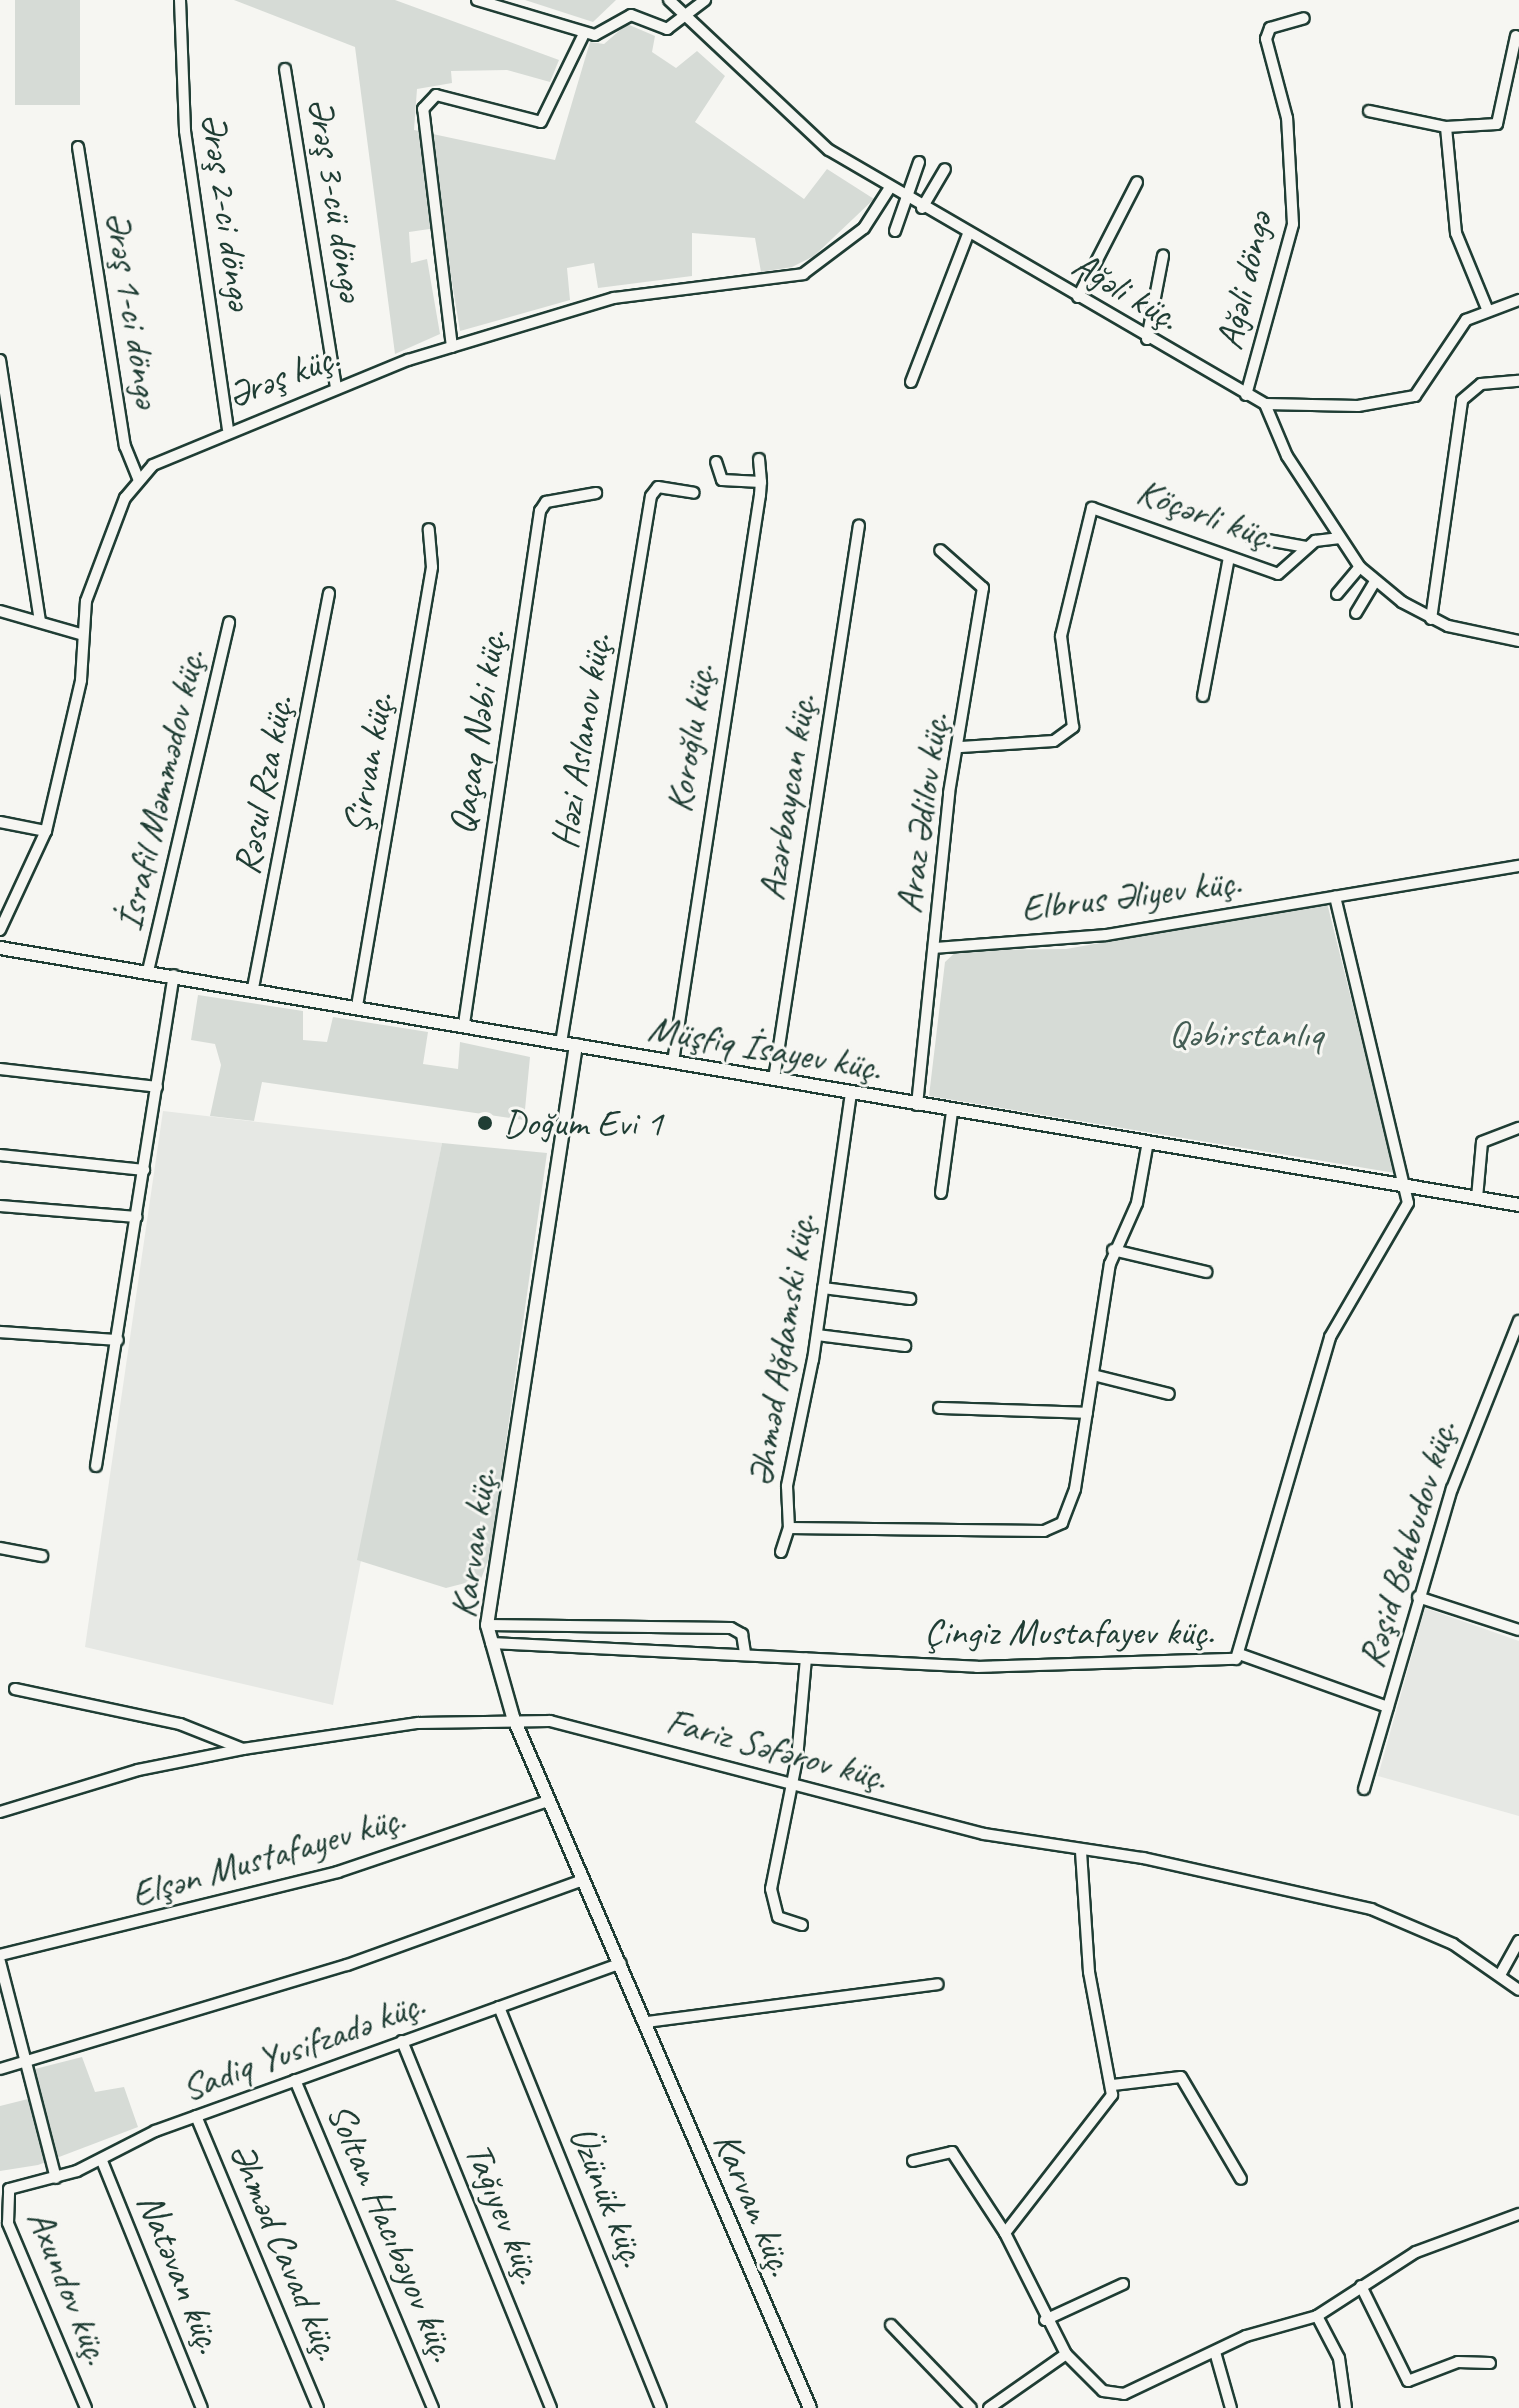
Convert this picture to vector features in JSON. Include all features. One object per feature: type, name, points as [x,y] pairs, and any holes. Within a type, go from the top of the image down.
[{"type":"street","name":"Ərəş 2-ci döngə","points":[[180,0],[185,131],[228,429]]},
{"type":"street","points":[[477,0],[535,12],[584,34],[601,34],[624,15],[661,29],[687,17],[705,0]]},
{"type":"street","name":"Ağəli küç.","points":[[669,0],[804,131],[889,189],[1265,404]]},
{"type":"street","name":"Ağəli döngə","points":[[1246,395],[1293,215],[1283,146],[1287,118],[1266,39],[1270,28],[1304,18]]},
{"type":"street","points":[[452,347],[423,109],[436,95],[541,122],[584,34]]},
{"type":"street","points":[[1369,111],[1446,127],[1497,124],[1516,36]]},
{"type":"street","name":"Ərəş 3-cü döngə","points":[[285,69],[336,386]]},
{"type":"street","points":[[1446,127],[1456,233],[1488,311]]},
{"type":"street","name":"Ərəş 1-ci döngə","points":[[78,147],[125,446],[138,478]]},
{"type":"street","points":[[895,231],[919,162]]},
{"type":"street","points":[[922,208],[945,169]]},
{"type":"street","points":[[1078,297],[1137,182]]},
{"type":"street","name":"Ərəş küç.","points":[[0,930],[46,831],[81,680],[80,634],[116,517],[138,478],[175,451],[336,386],[452,347],[614,298],[803,274],[864,228],[889,189]]},
{"type":"street","points":[[911,382],[968,234]]},
{"type":"street","points":[[1147,339],[1163,256]]},
{"type":"street","points":[[1519,300],[1488,311],[1455,330],[1415,396],[1358,406],[1265,404],[1272,431],[1340,538],[1360,567],[1375,581],[1431,619],[1519,641]]},
{"type":"street","points":[[0,360],[40,622]]},
{"type":"street","points":[[1431,619],[1462,400],[1481,384],[1519,381]]},
{"type":"street","name":"Koroğlu küç.","points":[[673,1062],[761,482],[759,459]]},
{"type":"street","points":[[716,462],[722,480],[761,482]]},
{"type":"street","name":"Həzi Aslanov küç.","points":[[561,1043],[651,496],[658,487],[694,493]]},
{"type":"street","name":"Qaçaq Nəbi küç.","points":[[464,1024],[540,511],[546,502],[596,493]]},
{"type":"street","name":"Köçərli küç.","points":[[961,747],[1054,741],[1073,727],[1061,636],[1092,508],[1278,574],[1306,547],[1340,538]]},
{"type":"street","name":"Azərbaycan küç.","points":[[774,1079],[859,525]]},
{"type":"street","name":"Şirvan küç.","points":[[357,1006],[432,567],[429,529]]},
{"type":"street","points":[[1251,537],[1306,547]]},
{"type":"street","name":"Araz Ədilov küç.","points":[[917,1105],[934,948],[983,588],[940,550]]},
{"type":"street","points":[[1203,696],[1229,557]]},
{"type":"street","points":[[1337,594],[1360,567]]},
{"type":"street","points":[[1356,613],[1375,581]]},
{"type":"street","name":"Rəsul Rza küç.","points":[[253,988],[329,593]]},
{"type":"street","points":[[0,611],[80,634]]},
{"type":"street","name":"İsrafil Məmmədov küç.","points":[[148,971],[229,622]]},
{"type":"street","points":[[0,822],[46,831]]},
{"type":"street","name":"Elbrus Əliyev küç.","points":[[934,948],[1106,935],[1519,866]]},
{"type":"street","points":[[1335,897],[1409,1188]]},
{"type":"street","name":"Müşfiq İsayev küç.","points":[[0,948],[464,1024],[1147,1147],[1519,1205]]},
{"type":"street","points":[[96,1466],[174,975]]},
{"type":"street","name":"Karvan küç.","points":[[576,1045],[487,1625],[513,1717],[647,2022],[810,2408]]},
{"type":"street","points":[[0,1069],[157,1087]]},
{"type":"street","name":"Əhməd Ağdamski küç.","points":[[851,1093],[817,1335],[787,1486],[789,1528],[1044,1531],[1071,1511],[1113,1250],[1137,1203],[1147,1147]]},
{"type":"street","points":[[941,1193],[952,1112]]},
{"type":"street","points":[[1477,1198],[1482,1142],[1519,1128]]},
{"type":"street","points":[[0,1155],[144,1170]]},
{"type":"street","name":"Çingiz Mustafayev küç.","points":[[491,1643],[1047,1667],[1222,1664],[1239,1654],[1310,1390],[1339,1316],[1404,1219],[1409,1188]]},
{"type":"street","points":[[0,1206],[137,1217]]},
{"type":"street","points":[[1113,1250],[1206,1272]]},
{"type":"street","points":[[823,1288],[910,1299]]},
{"type":"street","name":"Rəşid Behbudov küç.","points":[[1364,1789],[1418,1597],[1476,1422],[1519,1321]]},
{"type":"street","points":[[0,1332],[118,1340]]},
{"type":"street","points":[[817,1335],[905,1346]]},
{"type":"street","points":[[1093,1375],[1169,1394]]},
{"type":"street","points":[[939,1408],[1087,1413]]},
{"type":"street","points":[[781,1552],[789,1528]]},
{"type":"street","points":[[0,1548],[42,1556]]},
{"type":"street","points":[[1418,1597],[1519,1630]]},
{"type":"street","points":[[487,1625],[731,1628],[742,1634],[745,1653]]},
{"type":"street","points":[[1239,1654],[1388,1707]]},
{"type":"street","points":[[802,1925],[778,1917],[771,1889],[790,1783],[806,1658]]},
{"type":"street","points":[[15,1689],[180,1724],[243,1749]]},
{"type":"street","name":"Fariz Səfərov küç.","points":[[0,1812],[138,1770],[243,1749],[513,1717],[578,1725],[984,1834],[1081,1850],[1371,1909],[1500,1975],[1519,1990]]},
{"type":"street","name":"Elşən Mustafayev küç.","points":[[0,1955],[338,1872],[548,1801]]},
{"type":"street","points":[[1005,2233],[1055,2163],[1103,2113],[1113,2085],[1089,1972],[1081,1850]]},
{"type":"street","points":[[0,2069],[347,1965],[583,1880]]},
{"type":"street","points":[[1500,1975],[1519,1941]]},
{"type":"street","points":[[0,1962],[22,2064],[56,2178]]},
{"type":"street","name":"Sadiq Yusifzadə küç.","points":[[9,2189],[56,2178],[102,2161],[196,2116],[621,1963]]},
{"type":"street","points":[[647,2022],[938,1984]]},
{"type":"street","name":"Üzünük küç.","points":[[499,2007],[661,2408]]},
{"type":"street","name":"Tağıyev küç.","points":[[402,2041],[551,2408]]},
{"type":"street","points":[[1113,2085],[1181,2077],[1241,2179]]},
{"type":"street","name":"Soltan Hacıbəyov küç.","points":[[295,2080],[433,2408]]},
{"type":"street","name":"Əhməd Cavad küç.","points":[[196,2116],[318,2408]]},
{"type":"street","points":[[913,2161],[952,2152],[1005,2233],[1045,2320],[1066,2354],[1116,2397],[1215,2352],[1317,2316],[1416,2252],[1519,2214]]},
{"type":"street","name":"Natəvan küç.","points":[[102,2161],[202,2408]]},
{"type":"street","name":"Axundov küç.","points":[[9,2189],[8,2223],[86,2408]]},
{"type":"street","points":[[1045,2320],[1123,2284]]},
{"type":"street","points":[[1361,2286],[1408,2381],[1458,2362],[1490,2363]]},
{"type":"street","points":[[1317,2316],[1339,2358],[1346,2408]]},
{"type":"street","points":[[891,2325],[971,2408]]},
{"type":"street","points":[[1215,2352],[1231,2408]]},
{"type":"street","points":[[989,2408],[1066,2354]]},
{"type":"shaded area","points":[[163,1111],[442,1143],[333,1705],[85,1647]]},
{"type":"shaded area","points":[[1425,1608],[1519,1641],[1519,1816],[1378,1776]]},
{"type":"green space","points":[[15,0],[80,0],[80,105],[15,105]]},
{"type":"green space","points":[[234,0],[395,0],[559,60],[550,82],[507,70],[451,71],[452,83],[417,89],[414,130],[555,160],[590,42],[604,44],[627,24],[655,36],[652,52],[676,68],[697,51],[725,76],[695,122],[804,199],[827,169],[874,199],[814,256],[792,267],[761,272],[755,238],[692,233],[692,276],[598,288],[594,263],[567,268],[570,300],[460,331],[443,227],[409,232],[411,263],[427,259],[440,334],[395,354],[355,47]]},
{"type":"green space","points":[[525,0],[616,0],[593,22]]},
{"type":"green space","name":"Qəbirstanlıq","points":[[1327,903],[1395,1173],[929,1096],[945,962],[958,950],[1066,949]]},
{"type":"green space","points":[[198,995],[303,1011],[303,1040],[327,1042],[333,1017],[428,1032],[423,1064],[458,1069],[460,1042],[530,1057],[524,1120],[262,1082],[254,1121],[210,1116],[221,1065],[215,1044],[191,1040]]},
{"type":"green space","points":[[442,1143],[547,1153],[490,1555],[481,1579],[446,1588],[357,1560]]},
{"type":"green space","points":[[82,2057],[95,2092],[124,2087],[138,2127],[38,2165],[0,2171],[0,2106],[40,2096],[31,2070]]},
{"type":"place","name":"Doğum Evi 1","points":[[485,1123]]}]
